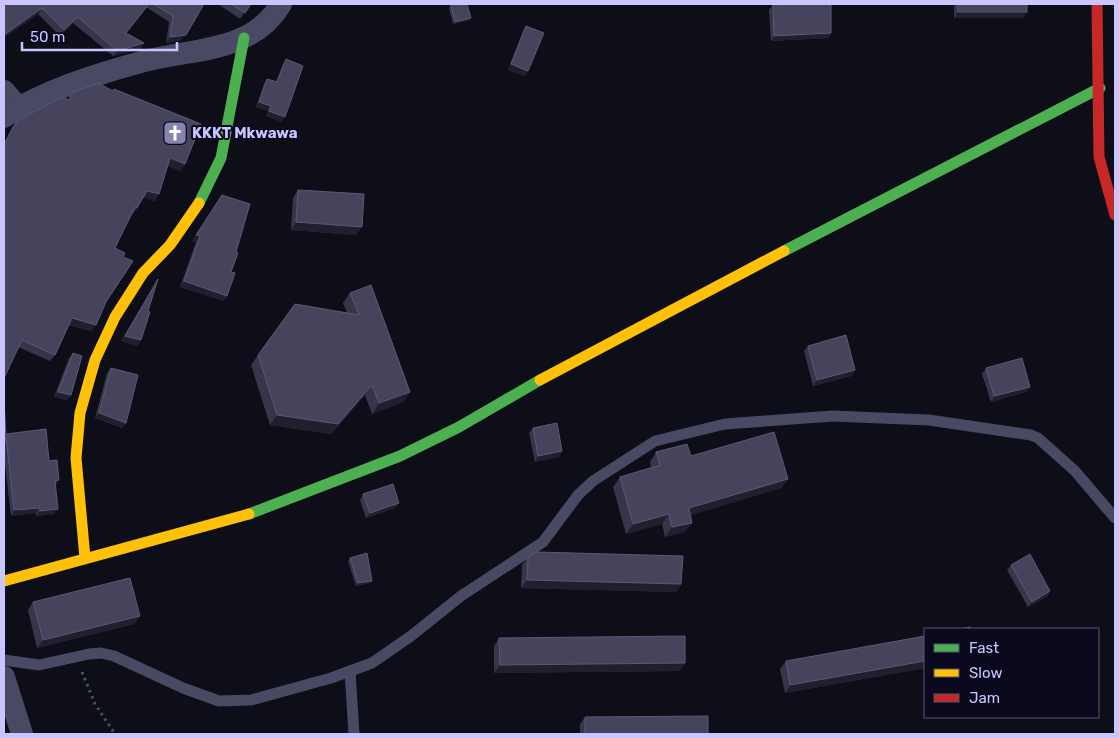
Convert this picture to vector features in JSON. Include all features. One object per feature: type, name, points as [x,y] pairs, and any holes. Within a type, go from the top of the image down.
[{"type":"street","points":[[8,105],[102,73],[144,61],[224,46],[244,38],[261,27],[281,4]]},
{"type":"street","points":[[1097,4],[1105,98],[1100,157],[1115,215]]},
{"type":"street","points":[[85,558],[76,458],[80,413],[95,360],[115,317],[143,273],[170,245],[202,198],[221,158],[244,38]]},
{"type":"street","points":[[4,581],[239,518],[400,456],[459,427],[540,380],[742,273],[1105,98]]},
{"type":"street","points":[[4,677],[22,734]]},
{"type":"lane","points":[[4,660],[39,665],[89,654],[114,656],[183,688],[219,701],[251,700],[350,671],[372,663],[411,636],[461,596],[543,542],[578,495],[593,481],[620,462],[655,441],[724,424],[833,416],[929,420],[1031,435],[1038,438],[1074,471],[1115,518]]},
{"type":"lane","points":[[350,671],[354,734]]},
{"type":"path","points":[[76,657],[95,704],[115,734]]},
{"type":"building","points":[[4,4],[149,4],[126,33],[144,43],[117,51],[78,17],[64,30],[42,8],[4,35]]},
{"type":"building","points":[[154,4],[204,4],[186,35],[170,37],[173,16]]},
{"type":"building","points":[[231,4],[251,4],[245,13]]},
{"type":"building","points":[[467,4],[471,18],[455,22],[451,5]]},
{"type":"building","points":[[831,4],[831,33],[774,36],[773,5]]},
{"type":"building","points":[[958,4],[1027,4],[1027,12],[958,12]]},
{"type":"building","points":[[526,26],[544,33],[528,71],[511,64]]},
{"type":"building","points":[[286,59],[303,66],[285,117],[269,111],[271,106],[259,102],[267,79],[277,82]]},
{"type":"building","points":[[98,83],[113,91],[114,89],[201,124],[185,164],[170,158],[159,194],[147,191],[137,208],[135,207],[115,248],[125,253],[123,257],[133,261],[106,302],[96,325],[72,318],[55,355],[22,340],[4,378],[4,144],[17,121],[62,97],[69,100],[73,92]]},
{"type":"building","points":[[298,190],[364,194],[362,227],[296,222]]},
{"type":"building","points":[[222,195],[250,204],[236,252],[238,253],[231,272],[235,273],[227,296],[184,281],[200,236],[196,235]]},
{"type":"building","points":[[158,279],[141,340],[125,336]]},
{"type":"building","points":[[371,285],[410,392],[379,403],[372,385],[338,424],[277,415],[258,355],[295,304],[359,315],[350,293]]},
{"type":"building","points":[[846,335],[855,370],[817,380],[808,346]]},
{"type":"building","points":[[73,353],[82,356],[71,395],[58,392]]},
{"type":"building","points":[[1022,358],[1030,387],[994,396],[986,368]]},
{"type":"building","points":[[111,368],[138,375],[126,423],[99,413]]},
{"type":"building","points":[[4,399],[6,434],[46,429],[49,461],[57,460],[59,480],[55,481],[58,509],[40,511],[40,508],[14,510],[6,436],[4,441]]},
{"type":"building","points":[[557,423],[562,451],[538,456],[533,428]]},
{"type":"building","points":[[774,432],[788,479],[689,508],[692,523],[672,527],[669,514],[633,524],[620,477],[660,465],[656,452],[687,444],[691,456]]},
{"type":"building","points":[[393,484],[399,503],[370,513],[363,494]]},
{"type":"building","points":[[536,552],[683,556],[681,584],[527,580],[528,557]]},
{"type":"building","points":[[367,553],[372,581],[358,583],[350,558]]},
{"type":"building","points":[[1030,554],[1050,591],[1032,602],[1011,565]]},
{"type":"building","points":[[130,578],[140,616],[43,640],[33,602]]},
{"type":"building","points":[[685,636],[685,663],[500,665],[499,638]]},
{"type":"building","points":[[924,636],[924,661],[790,685],[786,661]]},
{"type":"building","points":[[708,716],[708,734],[585,734],[585,717]]},
{"type":"traffic: fast","points":[[199,203],[221,158],[244,38]]},
{"type":"traffic: fast","points":[[784,251],[1100,88]]},
{"type":"traffic: fast","points":[[249,514],[400,456],[459,427],[540,380]]},
{"type":"traffic: slow","points":[[85,558],[76,458],[80,413],[95,360],[115,317],[143,273],[170,245],[199,203]]},
{"type":"traffic: slow","points":[[540,380],[784,251]]},
{"type":"traffic: slow","points":[[4,581],[249,514]]},
{"type":"traffic: jam","points":[[1097,4],[1099,157],[1115,215]]},
{"type":"place","name":"KKKT Mkwawa","points":[[175,133]]}]
